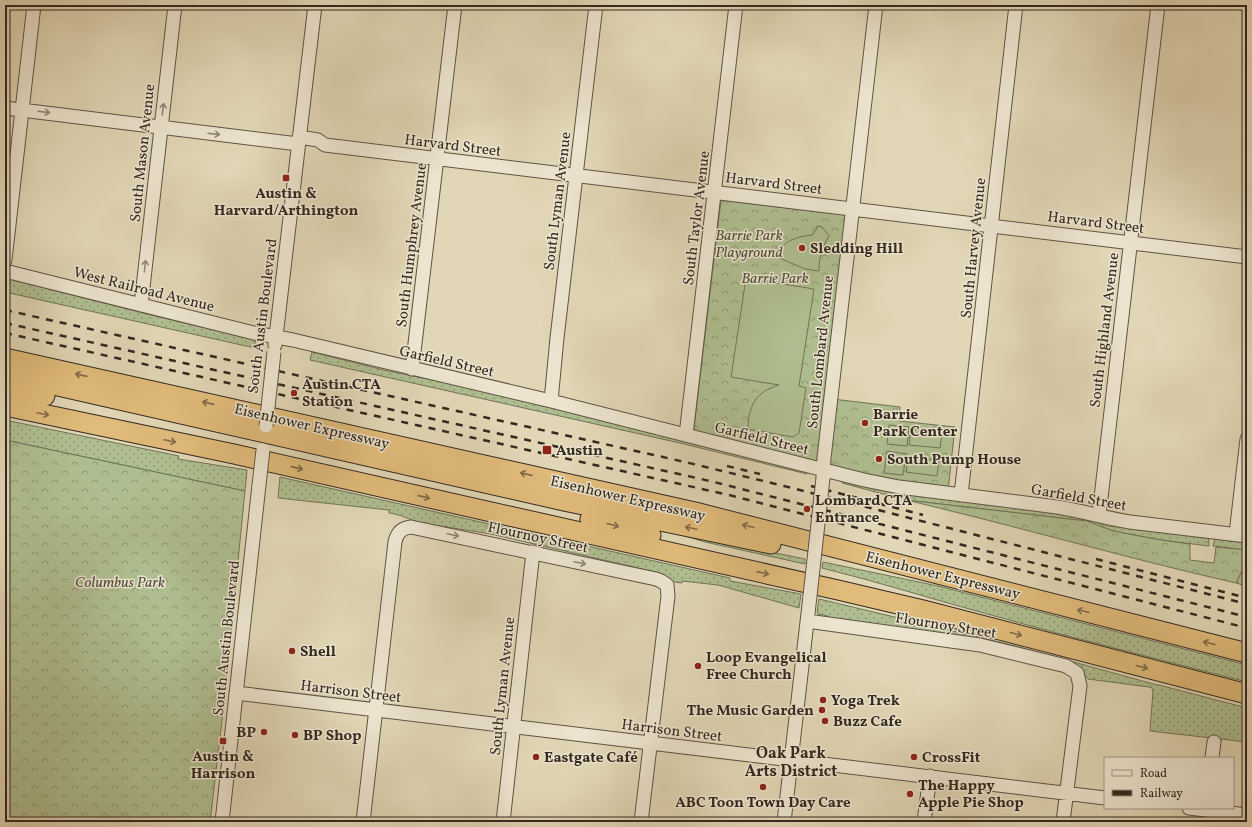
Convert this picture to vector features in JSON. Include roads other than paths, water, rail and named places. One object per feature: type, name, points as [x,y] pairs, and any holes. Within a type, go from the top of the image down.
[{"type":"highway","name":"Eisenhower Expressway","points":[[5,358],[687,511],[1247,653]]},
{"type":"highway","points":[[5,374],[562,511],[670,540],[725,564]]},
{"type":"highway","points":[[5,388],[265,438],[805,551],[867,556]]},
{"type":"highway","points":[[5,406],[234,454],[915,608],[1247,694]]},
{"type":"street","points":[[5,260],[34,5]]},
{"type":"street","name":"South Mason Avenue","points":[[141,305],[175,5]]},
{"type":"street","name":"South Austin Boulevard","points":[[222,822],[274,352],[315,5]]},
{"type":"street","name":"South Humphrey Avenue","points":[[412,369],[455,5]]},
{"type":"street","name":"South Lyman Avenue","points":[[551,401],[596,5]]},
{"type":"street","name":"South Taylor Avenue","points":[[686,435],[736,5]]},
{"type":"street","name":"South Lombard Avenue","points":[[784,822],[876,5]]},
{"type":"street","name":"South Harvey Avenue","points":[[961,495],[1016,5]]},
{"type":"street","name":"South Highland Avenue","points":[[1099,515],[1158,5]]},
{"type":"street","name":"Harvard Street","points":[[5,108],[161,127],[299,140],[318,140],[325,145],[1247,257]]},
{"type":"street","name":"West Railroad Avenue","points":[[5,271],[276,337]]},
{"type":"street","name":"Garfield Street","points":[[276,337],[551,401],[686,435],[823,474],[899,487],[1057,507],[1130,522],[1241,535]]},
{"type":"street","points":[[1241,535],[1247,439]]},
{"type":"street","name":"Flournoy Street","points":[[376,710],[394,549],[397,536],[401,530],[405,528],[417,528],[656,579],[667,585],[668,596],[650,743]]},
{"type":"street","name":"South Lyman Avenue","points":[[503,822],[533,552]]},
{"type":"street","name":"Flournoy Street","points":[[807,621],[980,644],[1066,666],[1077,673],[1080,686],[1066,793]]},
{"type":"street","name":"Harrison Street","points":[[236,694],[1104,798]]},
{"type":"street","points":[[363,822],[376,710]]},
{"type":"street","points":[[1212,757],[1214,742]]},
{"type":"street","points":[[641,822],[650,743]]},
{"type":"street","points":[[924,822],[930,776]]},
{"type":"street","points":[[1063,822],[1066,793]]},
{"type":"street","points":[[1192,809],[1205,813],[1247,815]]},
{"type":"railway","points":[[5,310],[685,462],[1247,604]]},
{"type":"railway","points":[[5,323],[710,481],[1247,617]]},
{"type":"railway","points":[[5,333],[729,495],[1247,628]]},
{"type":"railway","points":[[727,466],[760,474]]},
{"type":"railway","points":[[811,486],[923,515]]},
{"type":"railway","points":[[1096,559],[1247,598]]},
{"type":"place","name":"Austin & Harvard/Arthington","points":[[286,178]]},
{"type":"place","name":"Sledding Hill","points":[[802,248]]},
{"type":"place","name":"Austin CTA Station","points":[[294,393]]},
{"type":"place","name":"Barrie Park Center","points":[[865,423]]},
{"type":"place","name":"Austin","points":[[547,450]]},
{"type":"place","name":"South Pump House","points":[[879,459]]},
{"type":"place","name":"Lombard CTA Entrance","points":[[807,509]]},
{"type":"place","name":"Shell","points":[[292,651]]},
{"type":"place","name":"Loop Evangelical Free Church","points":[[698,666]]},
{"type":"place","name":"Yoga Trek","points":[[823,700]]},
{"type":"place","name":"The Music Garden","points":[[822,710]]},
{"type":"place","name":"Buzz Cafe","points":[[825,721]]},
{"type":"place","name":"BP","points":[[264,732]]},
{"type":"place","name":"BP Shop","points":[[295,735]]},
{"type":"place","name":"Austin & Harrison","points":[[223,741]]},
{"type":"place","name":"Eastgate Café","points":[[536,757]]},
{"type":"place","name":"CrossFit","points":[[914,757]]},
{"type":"place","name":"ABC Toon Town Day Care","points":[[763,787]]},
{"type":"place","name":"The Happy Apple Pie Shop","points":[[910,794]]},
{"type":"district","name":"Oak Park Arts District","points":[[791,761]]},
{"type":"park label","name":"Barrie Park Playground","points":[[749,244]]},
{"type":"park label","name":"Barrie Park","points":[[775,278]]},
{"type":"park label","name":"Columbus Park","points":[[120,582]]}]
